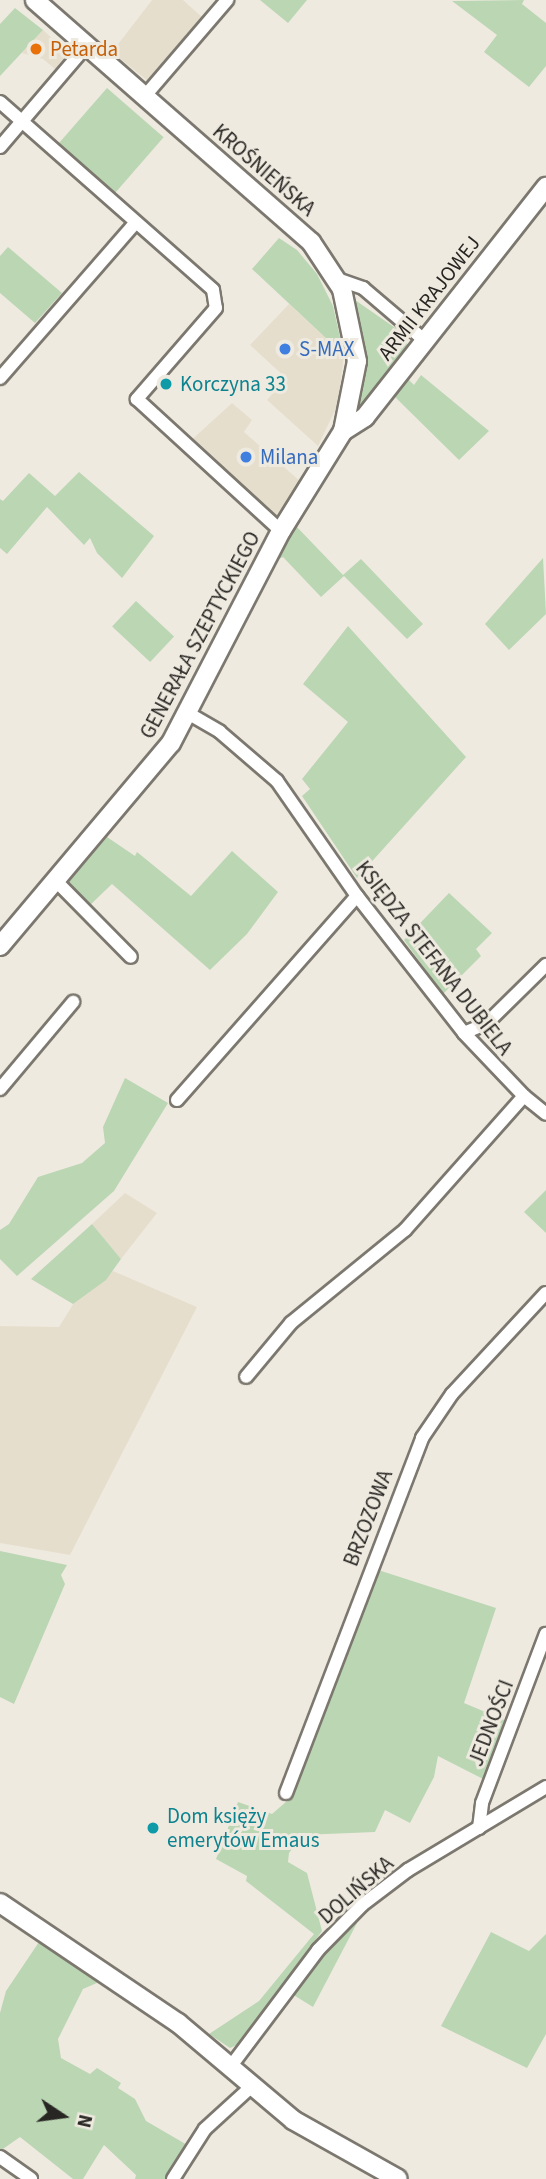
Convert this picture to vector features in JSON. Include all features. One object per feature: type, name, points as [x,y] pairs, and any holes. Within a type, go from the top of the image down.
[{"type":"main road","name":"KROŚNIEŃSKA","points":[[35,0],[311,242],[337,279],[350,313],[357,361],[343,430]]},
{"type":"main road","name":"ARMII KRAJOWEJ","points":[[343,430],[365,417],[546,187]]},
{"type":"main road","name":"GENERAŁA SZEPTYCKIEGO","points":[[0,946],[57,882],[171,743],[281,531],[343,430]]},
{"type":"main road","points":[[0,1903],[178,2024],[231,2066],[251,2087],[332,2145],[398,2179]]},
{"type":"street","points":[[144,96],[227,0]]},
{"type":"street","points":[[0,147],[87,45]]},
{"type":"street","points":[[0,102],[213,290],[216,308],[137,399],[281,531]]},
{"type":"street","points":[[0,378],[135,223]]},
{"type":"street","points":[[337,279],[363,288],[424,340]]},
{"type":"street","name":"KSIĘDZA STEFANA DUBIELA","points":[[186,712],[220,732],[278,782],[356,896],[464,1033],[524,1096]]},
{"type":"street","points":[[57,882],[131,957]]},
{"type":"street","points":[[177,1100],[356,896]]},
{"type":"street","points":[[464,1033],[487,1023],[546,965]]},
{"type":"street","points":[[0,1089],[73,1002]]},
{"type":"street","points":[[246,1377],[291,1323],[405,1230],[524,1096],[546,1114]]},
{"type":"street","name":"BRZOZOWA","points":[[286,1793],[422,1438],[452,1394],[546,1293]]},
{"type":"street","name":"JEDNOŚCI","points":[[479,1828],[482,1803],[546,1634]]},
{"type":"street","name":"DOLIŃSKA","points":[[231,2066],[342,1923],[383,1886],[546,1787]]},
{"type":"street","points":[[173,2179],[205,2129],[251,2087]]},
{"type":"street","points":[[0,2157],[31,2179]]},
{"type":"shaded area","points":[[152,0],[183,0],[202,17],[149,82],[112,52]]},
{"type":"shaded area","points":[[43,30],[68,53],[55,69],[43,59],[22,53]]},
{"type":"shaded area","points":[[289,304],[344,355],[338,404],[318,446],[267,400],[286,378],[250,345]]},
{"type":"shaded area","points":[[232,403],[252,420],[244,432],[301,482],[275,517],[188,443]]},
{"type":"shaded area","points":[[125,1193],[157,1213],[121,1259],[92,1224]]},
{"type":"shaded area","points":[[113,1271],[197,1307],[70,1555],[0,1543],[0,1326],[59,1327],[75,1301]]},
{"type":"green space","points":[[260,0],[307,0],[288,23]]},
{"type":"green space","points":[[524,0],[522,4],[546,23],[546,66],[529,87],[484,52],[497,35],[452,1]]},
{"type":"green space","points":[[15,8],[43,30],[0,76],[0,24]]},
{"type":"green space","points":[[107,88],[164,137],[115,193],[58,144]]},
{"type":"green space","points":[[279,238],[297,250],[317,274],[333,306],[344,355],[252,269]]},
{"type":"green space","points":[[8,247],[62,293],[35,323],[0,293],[0,256]]},
{"type":"green space","points":[[355,300],[404,334],[407,343],[405,353],[365,406],[358,403],[363,375]]},
{"type":"green space","points":[[421,375],[489,431],[459,460],[394,396],[408,379],[414,385]]},
{"type":"green space","points":[[79,472],[154,536],[122,578],[97,553],[90,538],[84,545],[47,507],[7,554],[0,548],[0,499],[3,501],[29,473],[55,496]]},
{"type":"green space","points":[[295,525],[343,575],[361,559],[423,624],[407,639],[344,576],[321,597],[283,557],[279,559],[279,549]]},
{"type":"green space","points":[[543,558],[546,614],[509,650],[485,624]]},
{"type":"green space","points":[[136,601],[174,636],[150,662],[112,627]]},
{"type":"green space","points":[[348,626],[466,757],[357,878],[302,796],[310,789],[302,779],[348,722],[303,684]]},
{"type":"green space","points":[[107,837],[135,856],[137,852],[191,896],[232,851],[278,892],[247,934],[210,970],[112,884],[89,906],[67,884]]},
{"type":"green space","points":[[449,893],[492,933],[476,949],[481,956],[443,994],[404,940]]},
{"type":"green space","points":[[125,1078],[168,1103],[114,1191],[17,1276],[0,1259],[0,1230],[9,1224],[38,1177],[82,1163],[105,1143],[103,1127]]},
{"type":"green space","points":[[546,1190],[546,1233],[524,1212]]},
{"type":"green space","points":[[92,1224],[121,1259],[106,1280],[73,1304],[31,1279]]},
{"type":"green space","points":[[0,1551],[67,1565],[61,1575],[65,1584],[14,1704],[0,1697]]},
{"type":"green space","points":[[372,1568],[496,1608],[464,1703],[509,1722],[487,1781],[438,1756],[434,1777],[410,1823],[385,1810],[375,1832],[302,1835],[289,1853],[288,1862],[307,1873],[322,1931],[239,2044],[230,2048],[209,2034],[259,2001],[314,1934],[246,1881],[247,1876],[216,1859],[238,1802],[272,1814],[287,1801]]},
{"type":"green space","points":[[354,1922],[357,1923],[313,2007],[292,1994],[322,1953]]},
{"type":"green space","points":[[491,1932],[529,1951],[546,1934],[546,2034],[527,2068],[441,2026]]},
{"type":"green space","points":[[39,1942],[99,1982],[83,1989],[58,2039],[61,2058],[90,2074],[97,2068],[121,2083],[118,2088],[135,2099],[146,2121],[189,2146],[168,2179],[135,2179],[136,2175],[104,2145],[83,2179],[73,2179],[20,2137],[0,2151],[0,2013],[6,1991]]},
{"type":"place","name":"Petarda","points":[[36,49]]},
{"type":"place","name":"S-MAX","points":[[285,349]]},
{"type":"place","name":"Korczyna 33","points":[[166,384]]},
{"type":"place","name":"Milana","points":[[246,457]]},
{"type":"place","name":"Dom księży emerytów Emaus","points":[[153,1828]]}]
